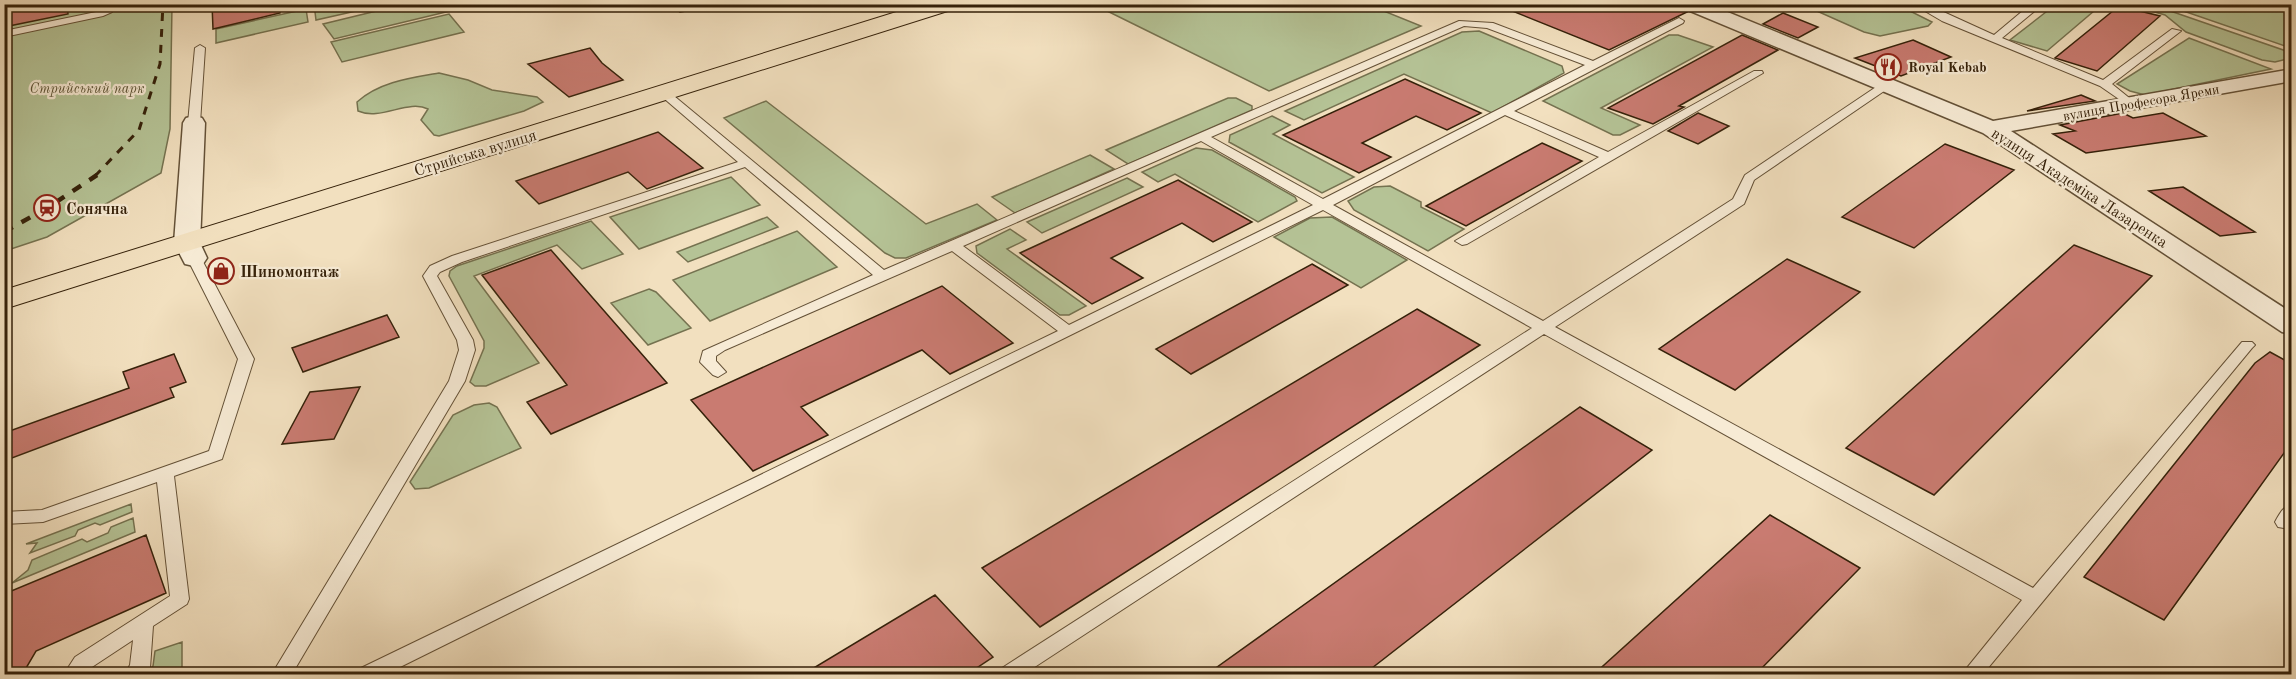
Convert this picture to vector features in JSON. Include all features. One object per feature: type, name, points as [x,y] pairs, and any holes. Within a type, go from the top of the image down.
[{"type":"main road","name":"Стрийська вулиця","points":[[4,300],[190,250],[664,93],[946,4]]},
{"type":"street","name":"вулиця Академіка Лазаренка","points":[[1684,13],[1886,85],[1991,128],[2292,326]]},
{"type":"street","name":"вулиця Професора Яреми","points":[[1991,128],[2292,75]]},
{"type":"street","points":[[190,250],[194,123]]},
{"type":"lane","points":[[4,34],[91,16],[108,10],[110,4]]},
{"type":"lane","points":[[1918,4],[2104,84],[2118,92],[2129,104]]},
{"type":"lane","points":[[1995,39],[2038,4]]},
{"type":"lane","points":[[368,675],[1324,205],[1594,65],[1684,13]]},
{"type":"lane","points":[[718,372],[708,362],[708,354],[720,347],[880,275],[1204,138],[1463,23],[1489,25],[1594,65]]},
{"type":"lane","points":[[2104,84],[2176,31]]},
{"type":"lane","points":[[194,123],[200,48]]},
{"type":"lane","points":[[1462,241],[1758,73]]},
{"type":"lane","points":[[1009,675],[1739,201],[1749,178],[1886,85]]},
{"type":"lane","points":[[664,93],[880,275]]},
{"type":"lane","points":[[1505,111],[1608,157]]},
{"type":"lane","points":[[1204,138],[2036,598]]},
{"type":"lane","points":[[282,675],[457,381],[467,350],[465,340],[434,288],[430,276],[435,269],[457,259],[746,163]]},
{"type":"lane","points":[[953,245],[1069,332]]},
{"type":"lane","points":[[4,518],[43,516],[165,475],[216,455],[246,359],[190,250]]},
{"type":"lane","points":[[1972,675],[2247,345]]},
{"type":"lane","points":[[74,675],[82,663],[180,599],[165,475]]},
{"type":"lane","points":[[135,675],[140,668],[144,622]]},
{"type":"green space","points":[[314,4],[383,4],[383,5],[316,20]]},
{"type":"green space","name":"Стрийський парк","points":[[5,5],[172,5],[170,129],[161,173],[47,237],[5,251]]},
{"type":"green space","points":[[401,5],[475,5],[334,39],[323,24]]},
{"type":"green space","points":[[1095,5],[1369,5],[1421,26],[1269,91]]},
{"type":"green space","points":[[1813,5],[1898,5],[1932,22],[1928,26],[1880,36],[1864,32],[1810,8]]},
{"type":"green space","points":[[2055,5],[2101,5],[2047,51],[2010,40]]},
{"type":"green space","points":[[2130,5],[2153,5],[2289,52],[2291,58],[2275,62],[2262,60],[2186,32],[2165,15]]},
{"type":"green space","points":[[2166,5],[2282,5],[2291,9],[2291,48]]},
{"type":"green space","points":[[306,9],[308,22],[216,43],[216,29]]},
{"type":"green space","points":[[449,14],[464,32],[342,62],[331,42]]},
{"type":"green space","points":[[1479,31],[1562,66],[1564,73],[1492,113],[1404,74],[1304,120],[1285,111],[1462,32]]},
{"type":"green space","points":[[1669,35],[1678,35],[1713,47],[1601,108],[1640,125],[1620,135],[1613,135],[1543,101]]},
{"type":"green space","points":[[2189,38],[2271,69],[2145,95],[2117,84]]},
{"type":"green space","points":[[439,73],[468,80],[492,90],[537,97],[543,102],[524,111],[439,136],[434,135],[421,120],[428,109],[412,106],[376,113],[358,111],[357,102],[385,85]]},
{"type":"green space","points":[[1228,98],[1236,98],[1252,106],[1252,110],[1128,164],[1106,150]]},
{"type":"green space","points":[[766,101],[926,224],[977,204],[997,220],[906,258],[895,258],[885,253],[724,118]]},
{"type":"green space","points":[[1272,116],[1290,125],[1273,134],[1354,177],[1322,193],[1229,142],[1230,135]]},
{"type":"green space","points":[[1196,148],[1212,150],[1295,197],[1297,201],[1258,222],[1175,174],[1158,182],[1142,172]]},
{"type":"green space","points":[[1090,155],[1114,169],[1015,213],[992,197]]},
{"type":"green space","points":[[731,177],[760,205],[639,249],[610,217]]},
{"type":"green space","points":[[1127,178],[1143,187],[1042,233],[1027,222]]},
{"type":"green space","points":[[1390,186],[1421,202],[1421,207],[1464,229],[1428,251],[1354,210],[1348,201],[1374,187]]},
{"type":"green space","points":[[767,217],[778,227],[688,262],[677,252]]},
{"type":"green space","points":[[1332,217],[1407,260],[1361,288],[1274,237],[1310,218]]},
{"type":"green space","points":[[591,221],[623,254],[582,269],[557,245],[474,276],[539,363],[486,386],[475,386],[470,382],[484,348],[484,341],[449,276],[450,271],[457,266]]},
{"type":"green space","points":[[1010,229],[1026,240],[1007,249],[1086,306],[1069,315],[1060,315],[977,253],[976,246]]},
{"type":"green space","points":[[797,231],[837,267],[710,321],[673,280]]},
{"type":"green space","points":[[649,289],[656,292],[691,328],[648,345],[611,303]]},
{"type":"green space","points":[[489,403],[497,407],[521,448],[429,488],[415,489],[410,482],[453,415],[474,405]]},
{"type":"green space","points":[[131,504],[132,512],[100,525],[95,523],[78,530],[75,536],[30,553],[37,543],[26,544]]},
{"type":"green space","points":[[133,518],[135,532],[12,583],[28,570],[32,560],[82,539],[87,542],[108,533],[111,527]]},
{"type":"green space","points":[[182,642],[182,674],[147,674],[153,666],[155,651]]},
{"type":"building","points":[[4,4],[67,4],[68,14],[4,27]]},
{"type":"building","points":[[212,4],[279,4],[280,13],[213,29]]},
{"type":"building","points":[[1495,4],[1679,4],[1687,12],[1609,50]]},
{"type":"building","points":[[2119,6],[2160,16],[2097,71],[2055,58]]},
{"type":"building","points":[[1783,13],[1818,27],[1798,38],[1763,24]]},
{"type":"building","points":[[1742,35],[1778,50],[1679,106],[1684,107],[1653,124],[1608,108]]},
{"type":"building","points":[[1913,40],[1951,57],[1901,76],[1855,58]]},
{"type":"building","points":[[590,48],[602,63],[623,80],[569,97],[528,64]]},
{"type":"building","points":[[1405,79],[1481,113],[1447,130],[1416,116],[1362,143],[1391,157],[1359,173],[1283,135]]},
{"type":"building","points":[[2081,95],[2095,101],[2027,111]]},
{"type":"building","points":[[1698,113],[1729,126],[1698,144],[1668,131]]},
{"type":"building","points":[[2123,113],[2133,118],[2163,113],[2206,136],[2086,153],[2053,134],[2075,131],[2060,125]]},
{"type":"building","points":[[658,132],[703,168],[647,189],[628,172],[539,204],[516,181]]},
{"type":"building","points":[[1542,143],[1582,161],[1466,226],[1426,206]]},
{"type":"building","points":[[1945,144],[2014,170],[1914,248],[1842,217]]},
{"type":"building","points":[[1178,180],[1252,222],[1213,242],[1182,223],[1111,258],[1143,278],[1092,304],[1020,253]]},
{"type":"building","points":[[2183,187],[2255,232],[2220,236],[2149,191]]},
{"type":"building","points":[[2074,245],[2152,276],[1934,495],[1846,448]]},
{"type":"building","points":[[551,250],[667,383],[551,434],[527,402],[567,385],[482,275]]},
{"type":"building","points":[[1787,259],[1860,292],[1735,390],[1659,349]]},
{"type":"building","points":[[1312,264],[1348,285],[1191,374],[1156,349]]},
{"type":"building","points":[[942,286],[1013,343],[950,374],[922,350],[801,407],[828,435],[753,471],[691,400]]},
{"type":"building","points":[[1417,309],[1480,345],[1040,627],[982,568]]},
{"type":"building","points":[[387,315],[399,337],[303,372],[292,348]]},
{"type":"building","points":[[2270,352],[2292,364],[2292,442],[2164,620],[2084,577],[2255,363]]},
{"type":"building","points":[[174,354],[186,382],[170,388],[174,397],[4,461],[4,433],[129,388],[123,372]]},
{"type":"building","points":[[360,387],[334,439],[282,444],[310,392]]},
{"type":"building","points":[[1580,407],[1652,450],[1363,675],[1206,675]]},
{"type":"building","points":[[1770,515],[1860,568],[1755,675],[1593,675]]},
{"type":"building","points":[[146,535],[166,593],[36,651],[22,675],[4,675],[4,594]]},
{"type":"building","points":[[935,595],[993,657],[966,675],[802,675]]},
{"type":"railway","points":[[95,176],[139,130],[160,64],[163,4]]},
{"type":"railway","points":[[4,232],[47,208],[97,175]]},
{"type":"place","name":"Royal Kebab","points":[[1888,67]]},
{"type":"place","name":"Сонячна","points":[[47,208]]},
{"type":"place","name":"Шиномонтаж","points":[[221,271]]}]
